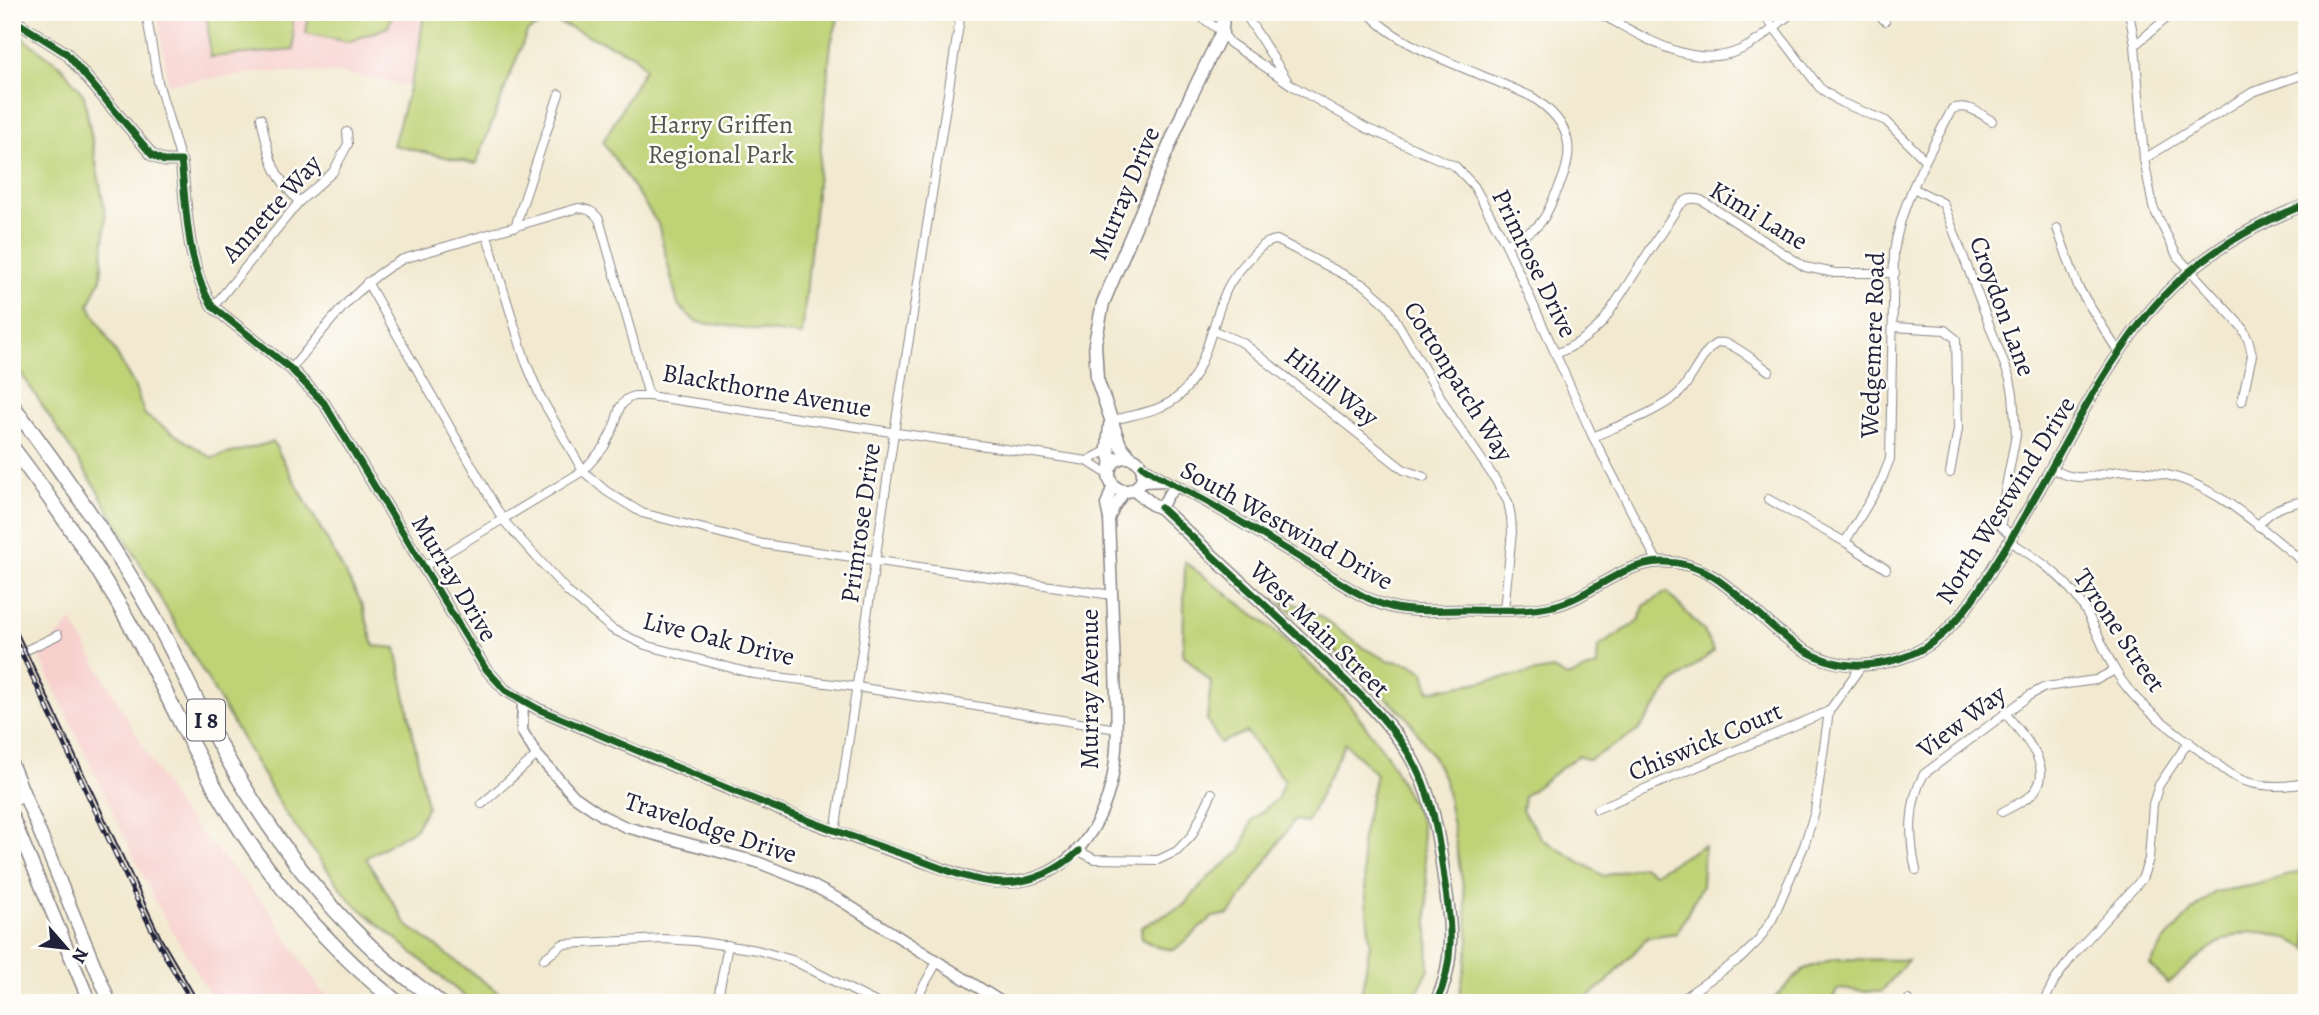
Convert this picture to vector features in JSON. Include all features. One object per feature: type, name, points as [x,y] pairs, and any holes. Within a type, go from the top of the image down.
[{"type":"highway","name":"I 8","points":[[12,405],[61,470],[119,557],[153,616],[218,743],[264,820],[350,926],[390,965],[440,1003]]},
{"type":"highway","name":"I 8","points":[[12,447],[78,538],[105,581],[244,835],[333,946],[398,1003]]},
{"type":"main road","points":[[1222,32],[1223,12]]},
{"type":"main road","name":"Murray Drive","points":[[1097,379],[1095,343],[1103,303],[1185,108],[1222,32]]},
{"type":"main road","name":"Murray Avenue","points":[[1097,379],[1120,445],[1142,466],[1143,475],[1125,481],[1108,450],[1110,421]]},
{"type":"main road","points":[[1125,481],[1117,459],[1130,457]]},
{"type":"main road","name":"West Main Street","points":[[1125,481],[1152,504],[1161,508],[1365,700],[1408,752],[1427,793],[1437,826],[1451,918],[1450,958],[1436,1003]]},
{"type":"main road","points":[[12,765],[110,1003]]},
{"type":"main road","points":[[12,816],[90,1003]]},
{"type":"street","points":[[12,19],[66,53],[152,155],[164,161],[181,161],[158,82],[146,12]]},
{"type":"street","name":"Primrose Drive","points":[[835,833],[894,433],[961,12]]},
{"type":"street","name":"Primrose Drive","points":[[1194,12],[1222,32],[1230,43],[1289,83],[1366,128],[1454,166],[1479,193],[1506,244],[1593,437],[1657,561]]},
{"type":"street","name":"Primrose Drive","points":[[1244,12],[1289,83]]},
{"type":"street","points":[[1368,12],[1374,20],[1398,37],[1532,97],[1549,109],[1563,128],[1569,151],[1566,175],[1544,218],[1535,227],[1506,244]]},
{"type":"street","points":[[1596,12],[1674,51],[1701,56],[1724,55],[1742,50],[1793,12]]},
{"type":"street","points":[[1762,12],[1820,88],[1840,102],[1886,121],[1925,160]]},
{"type":"street","points":[[1876,12],[1885,21]]},
{"type":"street","points":[[2129,12],[2135,45],[2144,159],[2153,207],[2177,256],[2242,327],[2249,342],[2252,355],[2242,401]]},
{"type":"street","points":[[2135,45],[2174,12]]},
{"type":"street","points":[[2144,159],[2253,92],[2307,74]]},
{"type":"street","points":[[515,227],[559,94]]},
{"type":"street","name":"Wedgemere Road","points":[[1845,542],[1880,484],[1889,459],[1896,238],[1913,188],[1952,109],[1967,107],[1992,121]]},
{"type":"street","points":[[261,118],[274,171],[299,202]]},
{"type":"street","name":"Annette Way","points":[[214,307],[299,202],[333,172],[348,144],[347,132]]},
{"type":"street","name":"Murray Drive","points":[[181,161],[192,251],[200,279],[214,307],[291,369],[324,403],[485,668],[505,690],[523,702],[835,833],[975,878],[1014,882],[1044,875],[1079,851]]},
{"type":"street","name":"Croydon Lane","points":[[1913,188],[1942,203],[2010,379],[2015,435],[2001,526],[2011,539]]},
{"type":"street","name":"Kimi Lane","points":[[1556,354],[1574,347],[1603,322],[1678,207],[1686,199],[1701,200],[1805,267],[1835,272],[1895,273]]},
{"type":"street","name":"North Westwind Drive","points":[[1657,561],[1687,565],[1716,578],[1788,641],[1807,652],[1839,663],[1861,665],[1898,659],[1933,642],[1966,608],[2011,539],[2119,353],[2148,313],[2210,254],[2252,228],[2307,204]]},
{"type":"street","name":"Blackthorne Avenue","points":[[291,369],[367,282],[386,268],[403,259],[578,208],[587,209],[598,219],[649,396],[1087,461],[1125,481]]},
{"type":"street","points":[[2057,228],[2078,287],[2119,353]]},
{"type":"street","points":[[487,236],[525,360],[535,384],[583,471],[606,491],[642,513],[763,544],[1112,595]]},
{"type":"street","name":"Cottonpatch Way","points":[[1212,330],[1228,286],[1260,247],[1271,240],[1277,240],[1366,286],[1387,304],[1453,418],[1508,502],[1512,532],[1504,610]]},
{"type":"street","name":"Live Oak Drive","points":[[367,282],[503,520],[588,611],[612,629],[635,641],[754,674],[857,687],[1117,729]]},
{"type":"street","points":[[1893,327],[1945,330],[1956,339],[1958,429],[1950,473]]},
{"type":"street","points":[[1110,421],[1161,408],[1182,394],[1195,375],[1212,330]]},
{"type":"street","name":"Hihill Way","points":[[1212,330],[1253,350],[1404,470],[1424,477]]},
{"type":"street","points":[[1593,437],[1665,404],[1679,394],[1711,347],[1720,342],[1729,344],[1769,371]]},
{"type":"street","points":[[423,566],[583,471],[604,447],[620,407],[627,399],[649,396]]},
{"type":"street","points":[[1087,461],[1108,450]]},
{"type":"street","name":"South Westwind Drive","points":[[1142,466],[1171,484],[1196,494],[1362,596],[1412,610],[1504,610],[1553,606],[1593,589],[1616,573],[1657,561]]},
{"type":"street","points":[[2052,468],[2064,477],[2094,477],[2122,470],[2161,474],[2187,481],[2217,496],[2307,565]]},
{"type":"street","name":"South Westwind Drive","points":[[1125,481],[1171,484]]},
{"type":"street","name":"Murray Avenue","points":[[1079,851],[1094,827],[1108,795],[1115,759],[1117,729],[1109,519],[1106,505],[1125,481]]},
{"type":"street","points":[[1161,508],[1171,484]]},
{"type":"street","points":[[1768,499],[1845,542],[1886,569]]},
{"type":"street","points":[[2258,526],[2272,511],[2307,500]]},
{"type":"street","name":"Tyrone Street","points":[[2011,539],[2058,575],[2074,593],[2092,621],[2115,670],[2141,703],[2235,777],[2275,787],[2307,783]]},
{"type":"street","points":[[12,657],[58,635]]},
{"type":"street","points":[[1676,1003],[1741,958],[1758,941],[1773,918],[1804,846],[1815,811],[1829,711],[1861,665]]},
{"type":"street","name":"View Way","points":[[1916,870],[1911,848],[1914,791],[1924,774],[2030,695],[2045,687],[2096,680],[2115,670]]},
{"type":"street","name":"Travelodge Drive","points":[[523,702],[522,731],[537,755],[574,796],[603,816],[626,827],[757,862],[800,879],[840,900],[1003,1003]]},
{"type":"street","name":"Chiswick Court","points":[[1597,809],[1829,711]]},
{"type":"street","points":[[2003,812],[2032,794],[2041,771],[2040,758],[2006,714]]},
{"type":"street","points":[[2043,1003],[2055,980],[2074,954],[2142,879],[2149,859],[2152,804],[2159,785],[2189,741]]},
{"type":"street","points":[[482,804],[537,755]]},
{"type":"street","points":[[1079,851],[1094,859],[1158,860],[1177,851],[1192,835],[1212,793]]},
{"type":"street","points":[[12,803],[25,796]]},
{"type":"street","points":[[544,959],[563,944],[663,939],[728,945],[792,960],[877,1003]]},
{"type":"street","points":[[718,1003],[728,945]]},
{"type":"street","points":[[915,1003],[937,962]]},
{"type":"shaded area","points":[[157,12],[424,12],[418,57],[409,86],[342,73],[263,72],[168,84]]},
{"type":"shaded area","points":[[72,621],[178,808],[268,908],[321,991],[347,1003],[215,1003],[156,903],[39,656]]},
{"type":"green space","points":[[207,12],[292,12],[294,50],[210,57]]},
{"type":"green space","points":[[309,12],[393,12],[388,27],[348,42],[306,33]]},
{"type":"green space","name":"Harry Griffen Regional Park","points":[[424,12],[840,12],[831,43],[802,335],[696,322],[678,305],[658,224],[603,142],[645,68],[634,55],[559,23],[545,22],[527,32],[476,164],[393,145],[418,57]]},
{"type":"green space","points":[[12,30],[62,67],[84,96],[106,218],[101,278],[89,305],[134,385],[145,415],[212,458],[273,442],[362,604],[374,646],[396,648],[427,806],[416,828],[366,858],[407,925],[513,1003],[471,1002],[350,900],[284,811],[96,488],[12,359]]},
{"type":"green space","points":[[1185,562],[1273,629],[1344,697],[1387,755],[1421,821],[1427,884],[1429,970],[1411,1003],[1365,1003],[1361,997],[1370,943],[1361,843],[1376,774],[1345,743],[1307,822],[1294,820],[1230,914],[1213,917],[1174,950],[1157,947],[1142,939],[1141,927],[1183,906],[1209,877],[1241,851],[1252,820],[1278,798],[1284,780],[1246,732],[1220,743],[1207,720],[1211,682],[1183,654]]},
{"type":"green space","points":[[1667,592],[1704,631],[1714,651],[1672,684],[1638,731],[1589,760],[1578,756],[1524,796],[1522,810],[1542,839],[1604,876],[1642,866],[1654,873],[1704,845],[1702,886],[1677,933],[1648,937],[1607,982],[1580,1003],[1458,1003],[1469,942],[1465,898],[1445,780],[1407,717],[1279,600],[1308,608],[1365,649],[1387,660],[1411,664],[1424,672],[1429,691],[1553,669],[1567,677],[1597,666],[1598,647],[1639,621],[1644,606]]},
{"type":"green space","points":[[2307,870],[2307,949],[2269,933],[2253,932],[2222,941],[2168,984],[2150,965],[2165,940],[2191,912],[2215,892],[2255,885]]},
{"type":"green space","points":[[1834,959],[1908,960],[1881,992],[1838,989],[1830,1003],[1769,1003],[1804,969]]},
{"type":"tram line","points":[[12,621],[162,940],[199,1003]]},
{"type":"railway","points":[[12,633],[138,902],[193,1003]]},
{"type":"cycle path","points":[[12,19],[66,53],[152,155],[164,161],[181,161],[197,274],[213,307],[291,369],[324,403],[485,668],[505,690],[538,709],[766,804],[965,876],[990,882],[1024,881],[1053,870],[1079,851]]},
{"type":"cycle path","points":[[1142,466],[1209,503],[1354,591],[1391,607],[1428,611],[1542,608],[1567,602],[1632,568],[1661,562],[1689,565],[1714,577],[1781,634],[1805,650],[1832,662],[1864,665],[1891,661],[1933,642],[1969,605],[2016,531],[2105,374],[2162,297],[2219,249],[2262,224],[2307,204]]},
{"type":"cycle path","points":[[1161,508],[1361,696],[1386,722],[1416,766],[1433,812],[1449,910],[1447,972],[1436,1003]]}]
